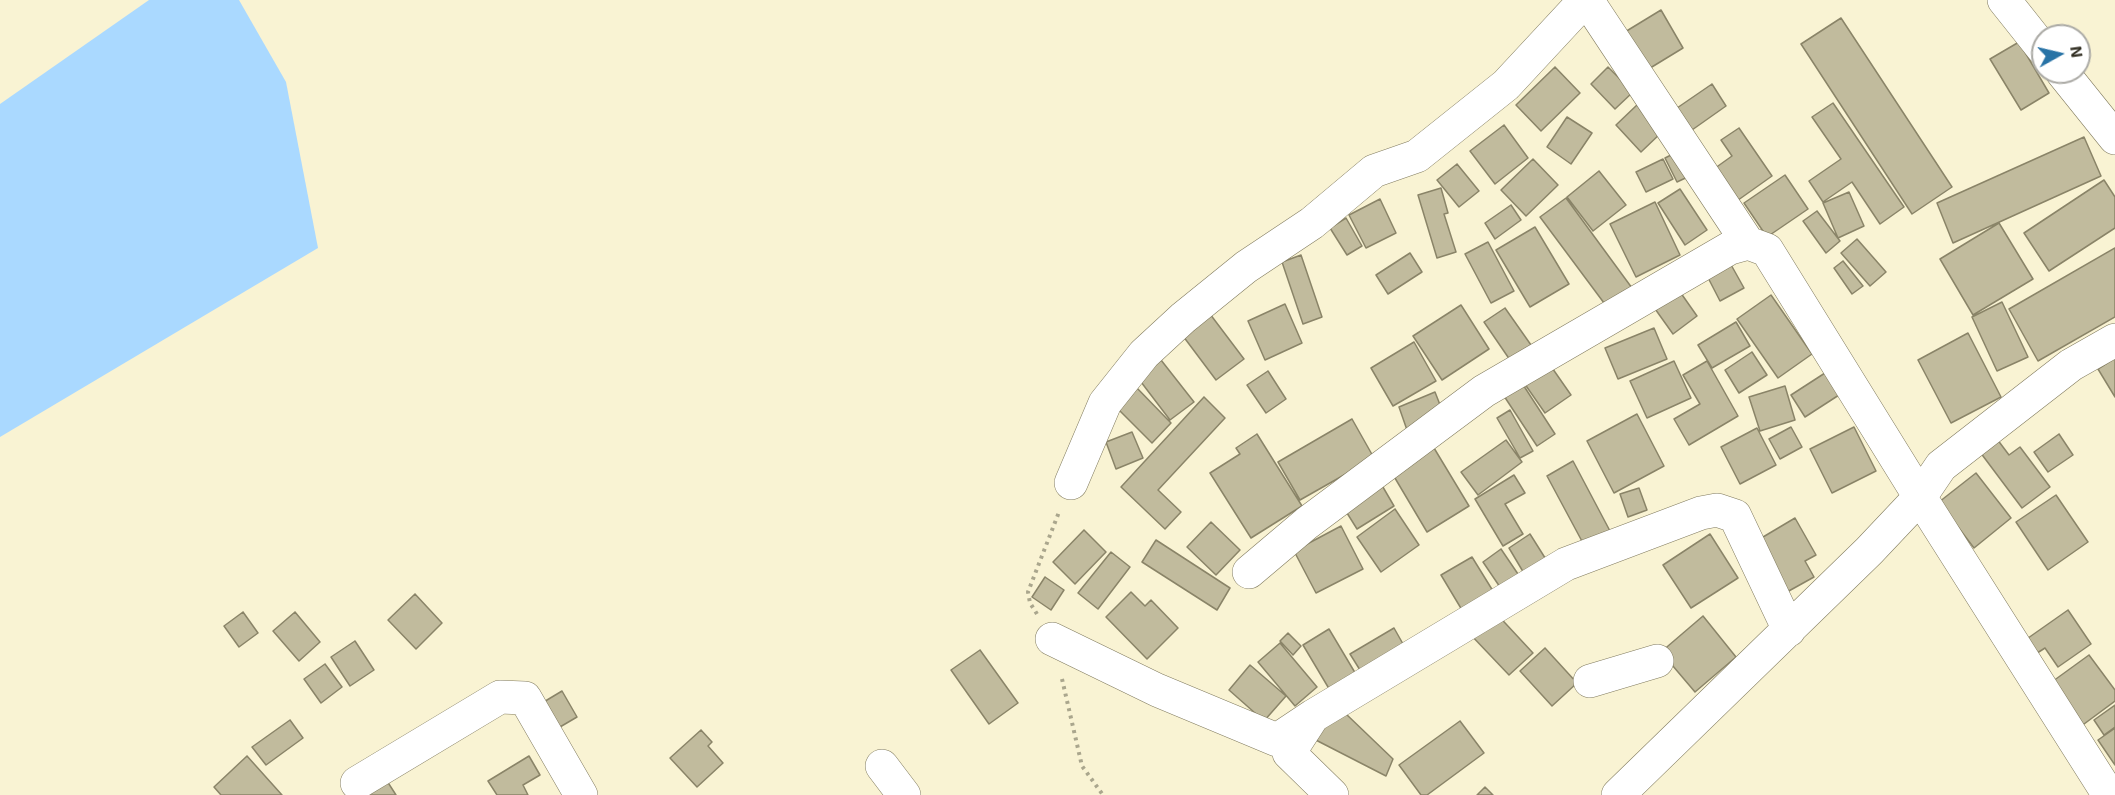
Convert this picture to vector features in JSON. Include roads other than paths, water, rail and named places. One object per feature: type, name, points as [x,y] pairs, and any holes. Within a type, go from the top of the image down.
[{"type":"street","points":[[1071,483],[1105,403],[1144,354],[1183,318],[1246,267],[1312,223],[1374,171],[1417,156],[1506,85],[1586,0],[1748,243]]},
{"type":"street","points":[[2004,0],[2031,34]]},
{"type":"street","points":[[2072,84],[2115,138]]},
{"type":"street","points":[[1249,572],[1307,523],[1485,391],[1730,248],[1748,243],[1767,250],[2107,792]]},
{"type":"street","points":[[1618,795],[1789,630],[1920,497],[1941,466],[2071,365],[2115,340]]},
{"type":"street","points":[[1052,639],[1157,690],[1277,740],[1566,564],[1701,513],[1717,510],[1735,516],[1789,630]]},
{"type":"street","points":[[1590,681],[1657,660]]},
{"type":"street","points":[[357,783],[500,697],[525,698],[581,795]]},
{"type":"street","points":[[1313,716],[1288,753],[1332,795]]},
{"type":"street","points":[[882,766],[904,795]]},
{"type":"water","points":[[149,0],[239,0],[286,82],[318,248],[0,437],[0,104]]}]
